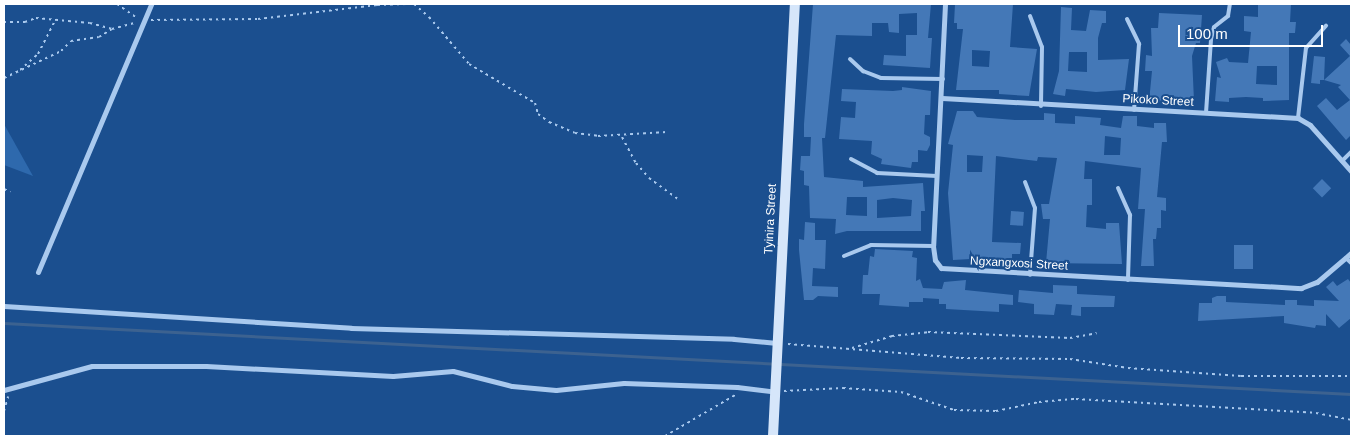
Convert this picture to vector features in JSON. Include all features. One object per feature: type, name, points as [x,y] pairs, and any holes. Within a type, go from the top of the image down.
[{"type":"street","points":[[38,272],[151,4]]},
{"type":"street","name":"Tyinira Street","points":[[773,436],[795,4]]},
{"type":"street","name":"Ngxangxosi Street","points":[[945,4],[943,79],[933,246],[937,264],[948,270],[1301,288],[1317,282],[1351,253]]},
{"type":"street","name":"Pikoko Street","points":[[942,98],[1041,106],[1298,118]]},
{"type":"street","points":[[1298,118],[1310,125],[1351,171]]},
{"type":"street","points":[[4,306],[351,328],[734,339],[777,348]]},
{"type":"street","points":[[4,390],[74,370],[111,366],[258,368],[393,376],[454,371],[512,386],[556,390],[624,382],[748,388],[775,392]]},
{"type":"lane","points":[[1206,114],[1212,34],[1214,27],[1228,16],[1230,4]]},
{"type":"lane","points":[[1030,16],[1042,47],[1041,106]]},
{"type":"lane","points":[[1127,19],[1139,44],[1134,110]]},
{"type":"lane","points":[[1298,118],[1306,48],[1326,26]]},
{"type":"lane","points":[[850,59],[863,71],[881,78],[943,79]]},
{"type":"lane","points":[[1342,161],[1351,152]]},
{"type":"lane","points":[[851,159],[876,173],[938,176]]},
{"type":"lane","points":[[1025,182],[1035,208],[1030,275]]},
{"type":"lane","points":[[1118,188],[1130,215],[1128,280]]},
{"type":"lane","points":[[844,256],[871,245],[933,246]]},
{"type":"lane","points":[[1346,258],[1351,264]]},
{"type":"path","points":[[4,78],[61,51],[71,41],[98,37],[112,29],[141,21],[118,4]]},
{"type":"path","points":[[145,20],[258,20],[377,5],[414,4],[429,17],[469,64],[535,103],[538,114],[549,122],[575,133],[622,137],[647,131],[667,132]]},
{"type":"path","points":[[4,22],[25,22],[36,18],[90,23],[112,29]]},
{"type":"path","points":[[18,71],[38,54],[55,20]]},
{"type":"path","points":[[622,137],[636,162],[649,178],[679,200]]},
{"type":"path","points":[[4,189],[10,192]]},
{"type":"path","points":[[849,348],[892,336],[928,332],[1070,338],[1097,333]]},
{"type":"path","points":[[777,348],[849,348],[961,358],[1070,359],[1128,368],[1241,376],[1351,376]]},
{"type":"path","points":[[665,436],[748,388]]},
{"type":"path","points":[[775,392],[843,388],[901,392],[954,410],[996,410],[1039,402],[1076,399],[1316,413],[1351,420]]},
{"type":"path","points":[[4,411],[11,389]]},
{"type":"shaded area","points":[[4,124],[33,176],[4,165]]},
{"type":"building","points":[[813,4],[931,4],[928,38],[932,38],[930,68],[883,65],[884,55],[906,56],[906,35],[917,35],[917,13],[899,14],[899,33],[889,32],[888,23],[872,23],[872,36],[836,35],[825,138],[822,138],[824,177],[863,181],[863,187],[923,183],[925,211],[921,211],[921,231],[847,231],[835,234],[836,219],[810,218],[809,186],[804,185],[804,171],[800,170],[801,156],[810,156],[811,137],[804,137]],"holes":[[[847,197],[867,197],[867,216],[846,215]],[[893,198],[912,200],[911,216],[877,218],[877,200]]]},
{"type":"building","points":[[955,4],[1013,4],[1010,47],[1037,49],[1029,96],[999,94],[999,90],[956,90],[963,29],[957,29],[957,23],[954,23]],"holes":[[[972,50],[990,51],[989,67],[972,66]]]},
{"type":"building","points":[[1258,4],[1291,4],[1290,22],[1296,22],[1295,33],[1289,33],[1289,100],[1263,101],[1263,98],[1246,97],[1229,98],[1229,102],[1215,101],[1217,77],[1221,78],[1216,62],[1227,58],[1229,62],[1248,63],[1251,32],[1244,31],[1244,16],[1258,17]],"holes":[[[1257,66],[1277,66],[1277,85],[1256,84]]]},
{"type":"building","points":[[1061,7],[1072,8],[1071,30],[1086,31],[1090,10],[1106,11],[1106,23],[1102,23],[1098,38],[1098,60],[1129,59],[1125,90],[1096,92],[1066,89],[1065,96],[1053,94],[1059,71]],"holes":[[[1069,52],[1087,52],[1087,72],[1068,71]]]},
{"type":"building","points":[[1159,13],[1202,15],[1200,43],[1196,43],[1192,56],[1194,101],[1149,102],[1152,71],[1145,71],[1146,55],[1152,56],[1151,28],[1158,28]]},
{"type":"building","points":[[1346,39],[1351,45],[1351,135],[1346,140],[1317,106],[1326,98],[1337,110],[1350,100],[1338,87],[1341,85],[1324,80],[1350,56],[1340,45]]},
{"type":"building","points":[[1314,56],[1325,57],[1324,80],[1320,80],[1320,84],[1311,83]]},
{"type":"building","points":[[902,87],[931,91],[930,115],[925,115],[924,134],[930,137],[930,145],[927,151],[918,150],[918,162],[912,162],[911,168],[881,164],[882,159],[871,154],[872,141],[839,139],[841,117],[855,118],[856,102],[841,101],[842,89],[893,91],[902,90]]},
{"type":"building","points":[[957,111],[973,111],[977,117],[1015,120],[1044,120],[1044,113],[1055,114],[1055,123],[1075,124],[1075,116],[1101,118],[1100,125],[1121,128],[1123,116],[1137,116],[1137,126],[1154,128],[1154,123],[1166,123],[1167,142],[1162,142],[1157,197],[1166,198],[1166,211],[1161,210],[1161,228],[1157,228],[1156,239],[1153,239],[1154,266],[1141,266],[1145,209],[1138,209],[1141,168],[1085,161],[1084,179],[1092,179],[1092,205],[1087,205],[1086,227],[1106,229],[1106,223],[1119,223],[1122,264],[1046,263],[1050,219],[1043,219],[1041,204],[1049,204],[1057,158],[1038,157],[1037,161],[996,156],[992,242],[1021,243],[1020,254],[1012,254],[1012,264],[988,264],[988,258],[953,260],[948,193],[953,145],[948,144]],"holes":[[[1105,136],[1121,138],[1120,155],[1104,155]],[[967,155],[983,156],[982,172],[967,172]]]},
{"type":"building","points":[[1322,179],[1331,188],[1322,197],[1313,188]]},
{"type":"building","points":[[1011,211],[1024,212],[1023,226],[1010,225]]},
{"type":"building","points":[[805,222],[815,223],[815,240],[826,240],[825,269],[813,268],[812,286],[838,287],[838,297],[818,296],[813,300],[804,300],[799,239],[804,240]]},
{"type":"building","points":[[1234,245],[1253,245],[1253,269],[1234,269]]},
{"type":"building","points":[[875,249],[913,251],[912,257],[917,258],[916,281],[920,279],[923,288],[942,289],[944,282],[966,280],[965,290],[1013,295],[1013,305],[999,304],[999,312],[946,309],[946,304],[939,304],[939,299],[923,298],[923,302],[909,302],[909,307],[879,305],[880,294],[862,294],[863,275],[868,275],[870,256],[874,257]]},
{"type":"building","points":[[1348,279],[1351,283],[1351,318],[1339,328],[1326,314],[1326,326],[1316,325],[1315,328],[1284,323],[1284,316],[1198,321],[1199,303],[1212,303],[1212,298],[1217,296],[1226,296],[1226,302],[1285,305],[1285,300],[1297,300],[1297,305],[1314,306],[1314,300],[1339,301],[1326,287],[1333,281],[1337,286]]},
{"type":"building","points":[[1053,285],[1077,286],[1077,294],[1115,296],[1114,307],[1081,307],[1081,316],[1071,315],[1072,305],[1056,304],[1054,315],[1034,314],[1034,304],[1018,302],[1019,290],[1053,293]]},
{"type":"waterway","points":[[4,323],[1351,394]]}]
